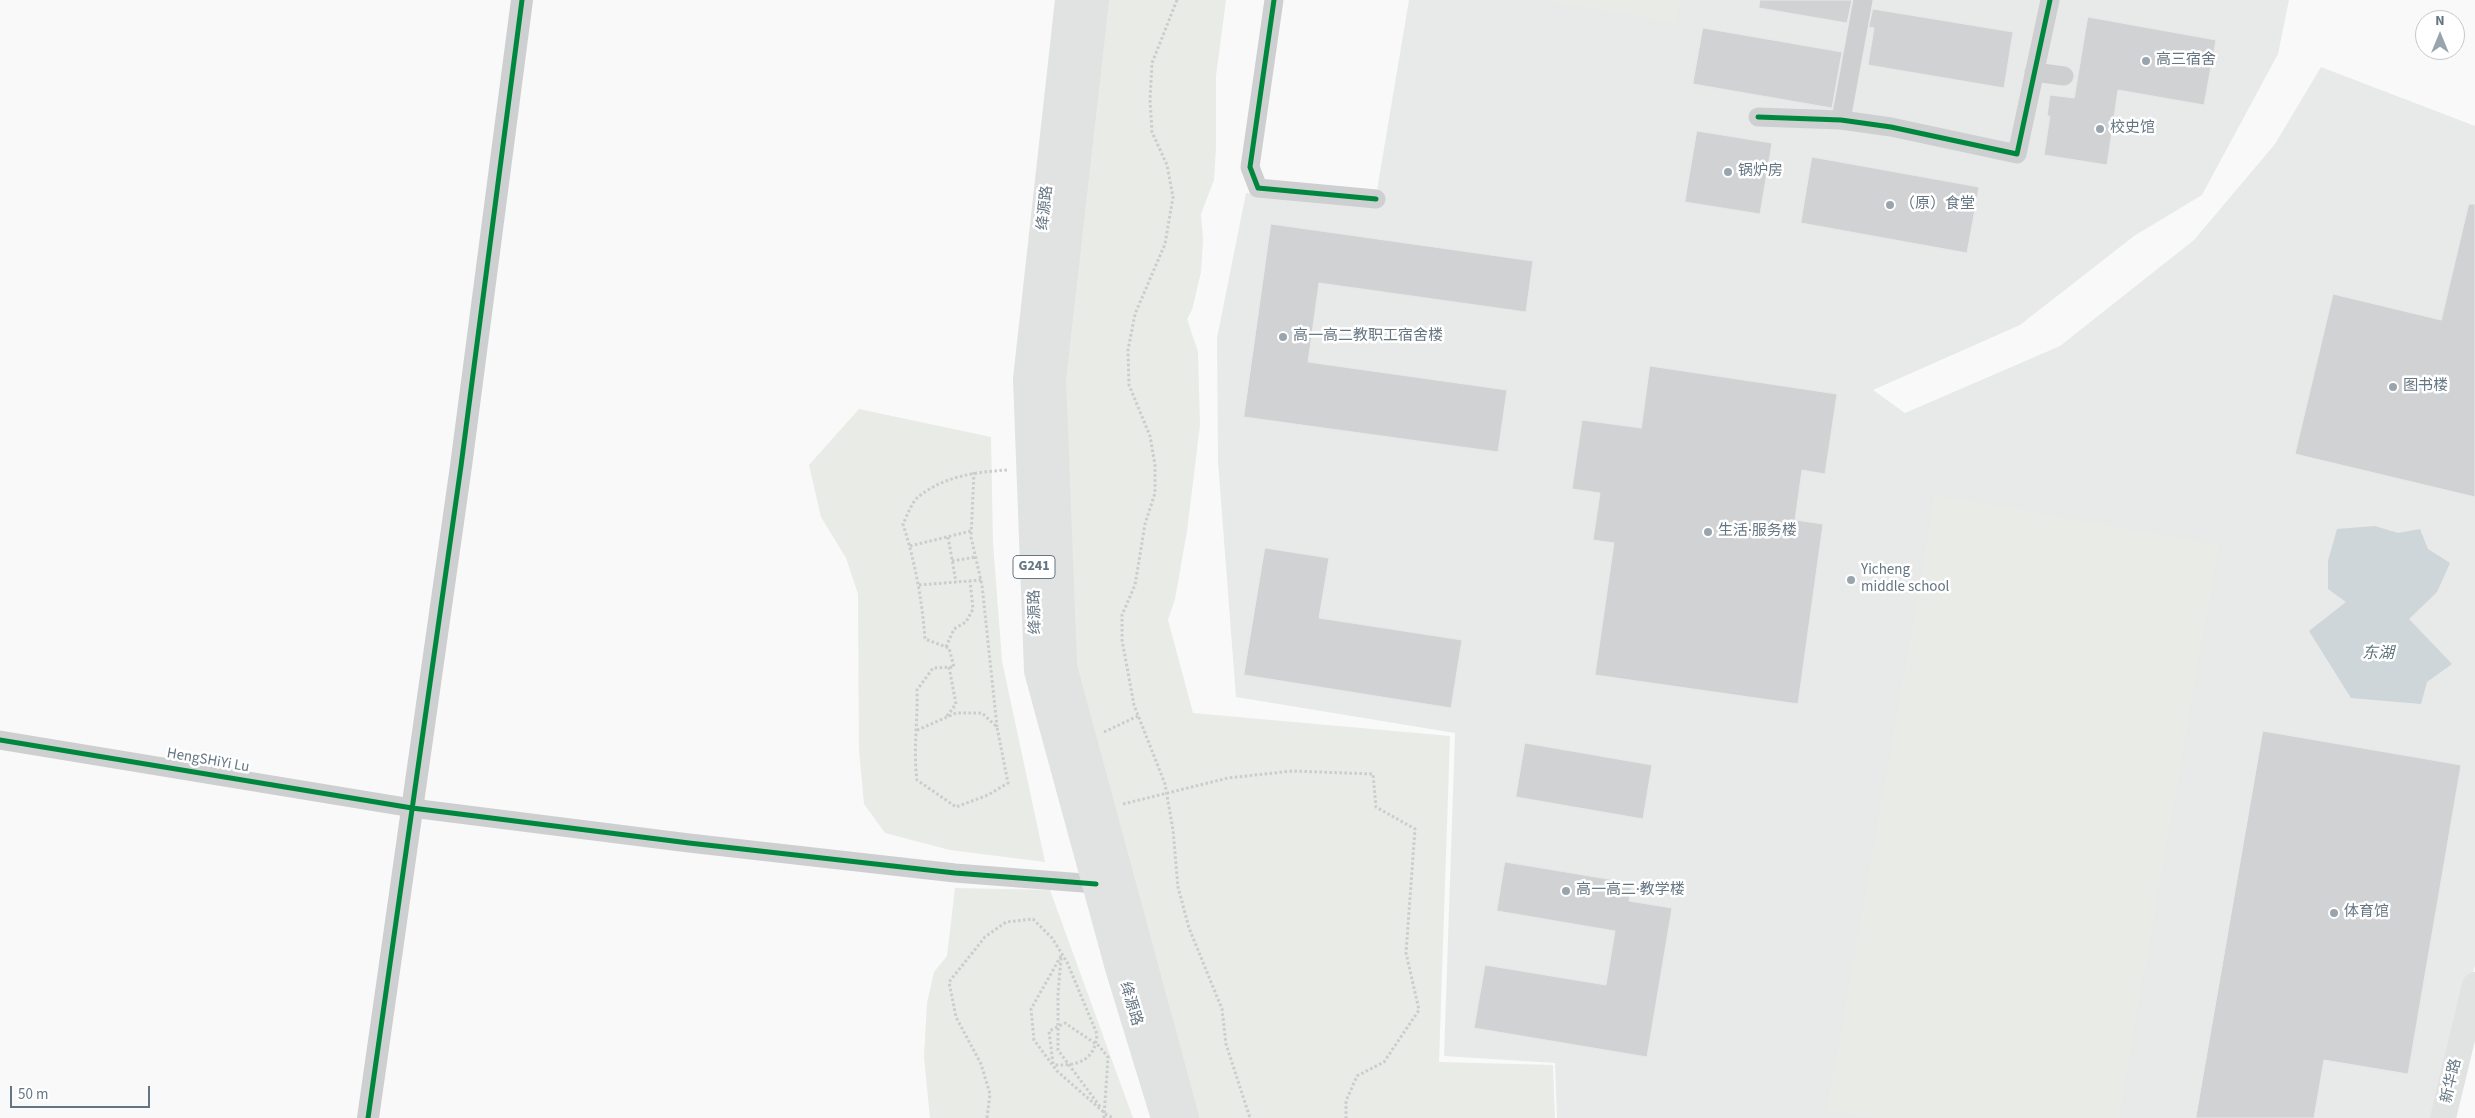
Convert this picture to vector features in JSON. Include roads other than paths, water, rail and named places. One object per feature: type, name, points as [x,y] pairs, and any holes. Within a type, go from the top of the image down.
[{"type":"highway","name":"绛源路","points":[[1069,0],[1027,379],[1038,671],[1096,884],[1165,1118]]},
{"type":"highway","name":"绛源路","points":[[1095,0],[1052,379],[1063,667],[1185,1118]]},
{"type":"main road","name":"新华路","points":[[2443,1118],[2475,985]]},
{"type":"main road","points":[[2461,1118],[2475,1056]]},
{"type":"street","points":[[368,1118],[460,475],[522,0]]},
{"type":"street","points":[[1274,0],[1250,167],[1258,188],[1376,198]]},
{"type":"street","points":[[1841,120],[1863,0]]},
{"type":"street","points":[[1758,117],[1841,120],[1891,127],[2017,154],[2050,0]]},
{"type":"street","points":[[2034,72],[2064,76]]},
{"type":"street","name":"HengSHiYi Lu","points":[[0,740],[412,808],[935,871],[1096,884]]},
{"type":"water","name":"东湖","points":[[2375,526],[2398,533],[2420,529],[2428,549],[2450,563],[2437,592],[2409,619],[2452,664],[2427,682],[2421,704],[2351,698],[2309,631],[2346,602],[2328,589],[2328,561],[2337,529]]},
{"type":"place","name":"高三宿舍","points":[[2146,61]]},
{"type":"place","name":"校史馆","points":[[2100,129]]},
{"type":"place","name":"锅炉房","points":[[1728,172]]},
{"type":"place","name":"（原）食堂","points":[[1890,205]]},
{"type":"place","name":"高一高二教职工宿舍楼","points":[[1283,337]]},
{"type":"place","name":"图书楼","points":[[2393,387]]},
{"type":"place","name":"生活·服务楼","points":[[1708,532]]},
{"type":"place","name":"Yicheng middle school","points":[[1851,580]]},
{"type":"place","name":"高一高二·教学楼","points":[[1566,891]]},
{"type":"place","name":"体育馆","points":[[2334,913]]}]
